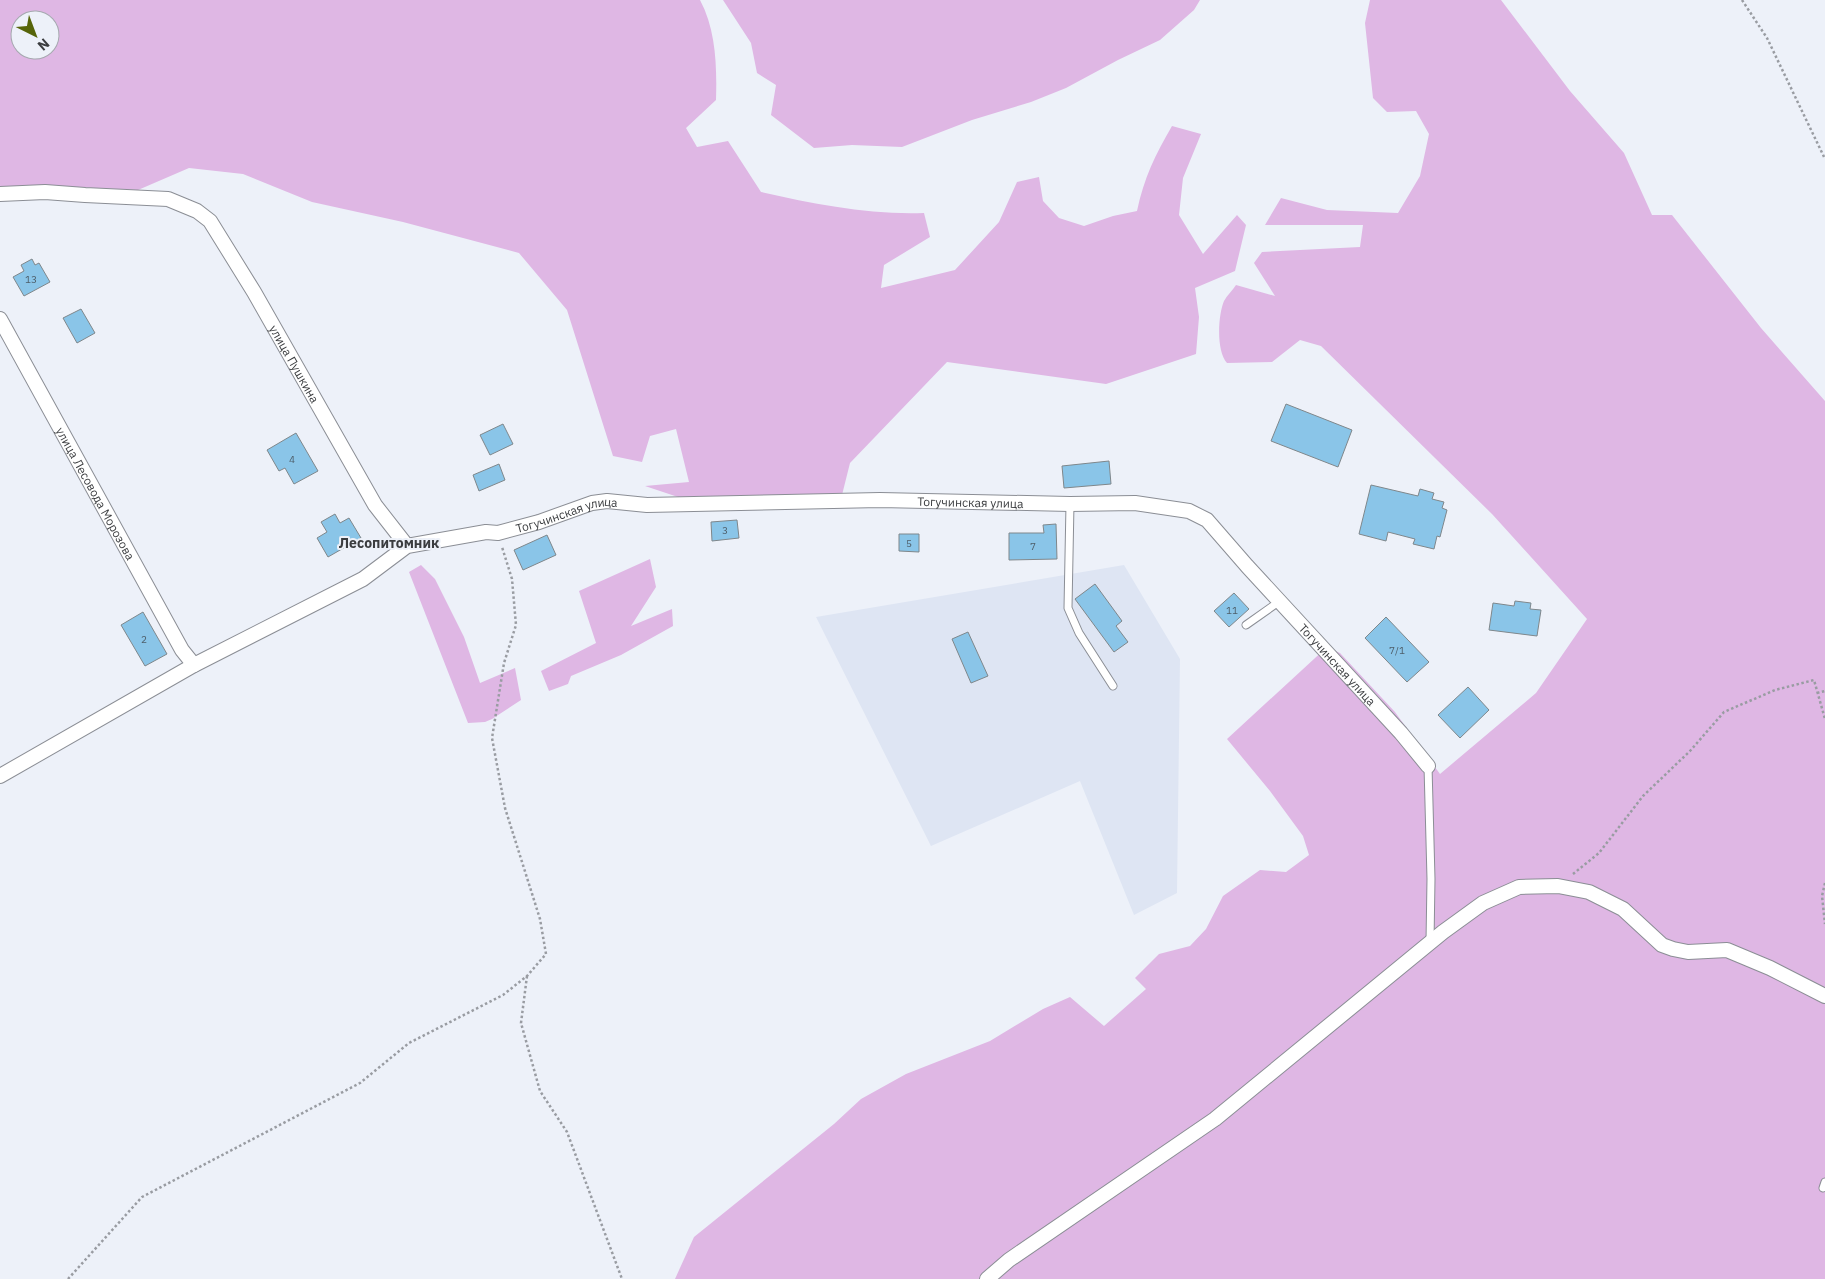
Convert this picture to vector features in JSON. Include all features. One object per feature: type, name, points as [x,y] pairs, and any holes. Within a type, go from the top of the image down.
[{"type":"street","name":"улица Пушкина","points":[[0,194],[45,192],[168,199],[197,211],[214,227],[254,292],[375,505],[406,546]]},
{"type":"street","name":"улица Лесовода Морозова","points":[[0,320],[182,650],[194,665]]},
{"type":"street","name":"Тогучинская улица","points":[[406,546],[486,532],[498,533],[539,522],[592,503],[607,502],[648,505],[880,500],[1136,504],[1189,511],[1207,520],[1401,733],[1428,766]]},
{"type":"street","points":[[0,776],[194,665],[363,579],[406,546]]},
{"type":"street","points":[[987,1279],[1009,1260],[1215,1119],[1430,943],[1483,903],[1519,887],[1558,886],[1589,892],[1622,909],[1662,945],[1688,952],[1727,950],[1770,968],[1825,996]]},
{"type":"lane","points":[[1070,504],[1068,608],[1079,632],[1113,686]]},
{"type":"lane","points":[[1246,625],[1280,601]]},
{"type":"lane","points":[[1428,766],[1431,879],[1430,943]]},
{"type":"path","points":[[1742,0],[1767,38],[1825,159]]},
{"type":"path","points":[[68,1279],[142,1197],[360,1083],[409,1043],[503,995],[527,976],[546,954],[540,918],[505,808],[492,738],[504,663],[516,625],[512,579],[498,533]]},
{"type":"path","points":[[1558,886],[1599,853],[1643,796],[1690,751],[1724,712],[1775,690],[1814,680],[1825,719]]},
{"type":"path","points":[[1817,693],[1825,691]]},
{"type":"path","points":[[1825,883],[1822,896],[1825,924]]},
{"type":"path","points":[[527,976],[521,1023],[540,1091],[566,1132],[622,1279]]},
{"type":"shaded area","points":[[0,0],[700,0],[709,24],[714,48],[716,100],[686,128],[697,147],[728,141],[761,192],[862,210],[924,213],[930,237],[884,265],[881,288],[955,270],[999,222],[1017,182],[1039,177],[1043,201],[1059,218],[1084,226],[1113,216],[1137,211],[1151,167],[1172,126],[1201,134],[1183,178],[1179,215],[1203,254],[1237,215],[1246,225],[1235,271],[1195,288],[1199,317],[1196,354],[1106,384],[947,362],[850,463],[842,495],[678,497],[645,486],[689,482],[676,429],[650,436],[642,462],[613,456],[567,310],[519,253],[403,222],[312,202],[243,174],[189,168],[138,190],[50,186],[0,189]]},
{"type":"shaded area","points":[[723,0],[1200,0],[1194,10],[1160,40],[1066,88],[1031,102],[972,120],[902,147],[852,145],[814,148],[771,115],[776,85],[757,73],[751,43]]},
{"type":"shaded area","points":[[1370,0],[1501,0],[1570,91],[1624,153],[1652,215],[1672,215],[1761,328],[1825,401],[1825,1279],[675,1279],[694,1237],[834,1124],[861,1099],[906,1074],[990,1041],[1043,1009],[1070,997],[1104,1026],[1146,989],[1135,978],[1159,954],[1190,946],[1206,929],[1223,896],[1260,870],[1286,872],[1309,855],[1303,836],[1270,791],[1227,739],[1327,647],[1340,653],[1395,712],[1440,774],[1536,693],[1587,619],[1492,514],[1321,346],[1300,340],[1272,362],[1227,363],[1223,357],[1219,333],[1220,315],[1224,301],[1236,285],[1275,296],[1254,263],[1262,252],[1360,247],[1363,225],[1265,225],[1281,198],[1327,210],[1398,213],[1420,176],[1429,134],[1416,111],[1387,112],[1373,98],[1365,23]]},
{"type":"shaded area","points":[[650,559],[656,587],[631,626],[672,609],[673,626],[621,655],[571,676],[568,684],[549,691],[541,671],[596,643],[579,591]]},
{"type":"shaded area","points":[[421,565],[435,579],[464,637],[480,683],[515,668],[521,700],[492,719],[485,722],[468,723],[409,572]]},
{"type":"shaded area","points":[[1124,565],[1180,659],[1177,893],[1134,915],[1080,781],[931,846],[816,617]]},
{"type":"building","points":[[32,259],[35,265],[39,263],[50,282],[24,296],[13,277],[24,271],[21,265]]},
{"type":"building","points":[[81,309],[95,333],[77,343],[63,318]]},
{"type":"building","points":[[1286,404],[1352,430],[1338,467],[1271,441]]},
{"type":"building","points":[[503,424],[513,444],[490,455],[480,435]]},
{"type":"building","points":[[296,433],[318,471],[294,484],[285,468],[279,471],[267,450]]},
{"type":"building","points":[[1109,461],[1111,484],[1064,488],[1062,466]]},
{"type":"building","points":[[499,464],[505,480],[479,491],[473,475]]},
{"type":"building","points":[[1371,485],[1418,496],[1420,489],[1434,493],[1432,499],[1444,502],[1442,508],[1447,510],[1440,537],[1437,536],[1434,549],[1413,544],[1415,539],[1388,532],[1386,541],[1359,534]]},
{"type":"building","points":[[335,514],[340,523],[349,518],[361,538],[328,557],[317,538],[327,532],[321,522]]},
{"type":"building","points":[[737,520],[739,538],[712,541],[711,522]]},
{"type":"building","points":[[1056,524],[1057,559],[1009,560],[1009,533],[1044,533],[1043,525]]},
{"type":"building","points":[[899,534],[919,534],[919,552],[899,551]]},
{"type":"building","points":[[547,535],[556,555],[523,570],[514,550]]},
{"type":"building","points":[[1095,584],[1122,621],[1116,626],[1128,642],[1114,652],[1075,599]]},
{"type":"building","points":[[1234,593],[1249,609],[1229,627],[1214,611]]},
{"type":"building","points":[[1515,601],[1531,603],[1530,609],[1541,610],[1537,636],[1489,630],[1493,603],[1514,606]]},
{"type":"building","points":[[143,612],[167,654],[145,666],[121,625]]},
{"type":"building","points":[[1386,617],[1429,662],[1407,682],[1365,638]]},
{"type":"building","points":[[968,632],[988,676],[971,683],[952,639]]},
{"type":"building","points":[[1468,687],[1489,710],[1460,738],[1438,715]]},
{"type":"district","name":"Лесопитомник","points":[[389,543]]}]
